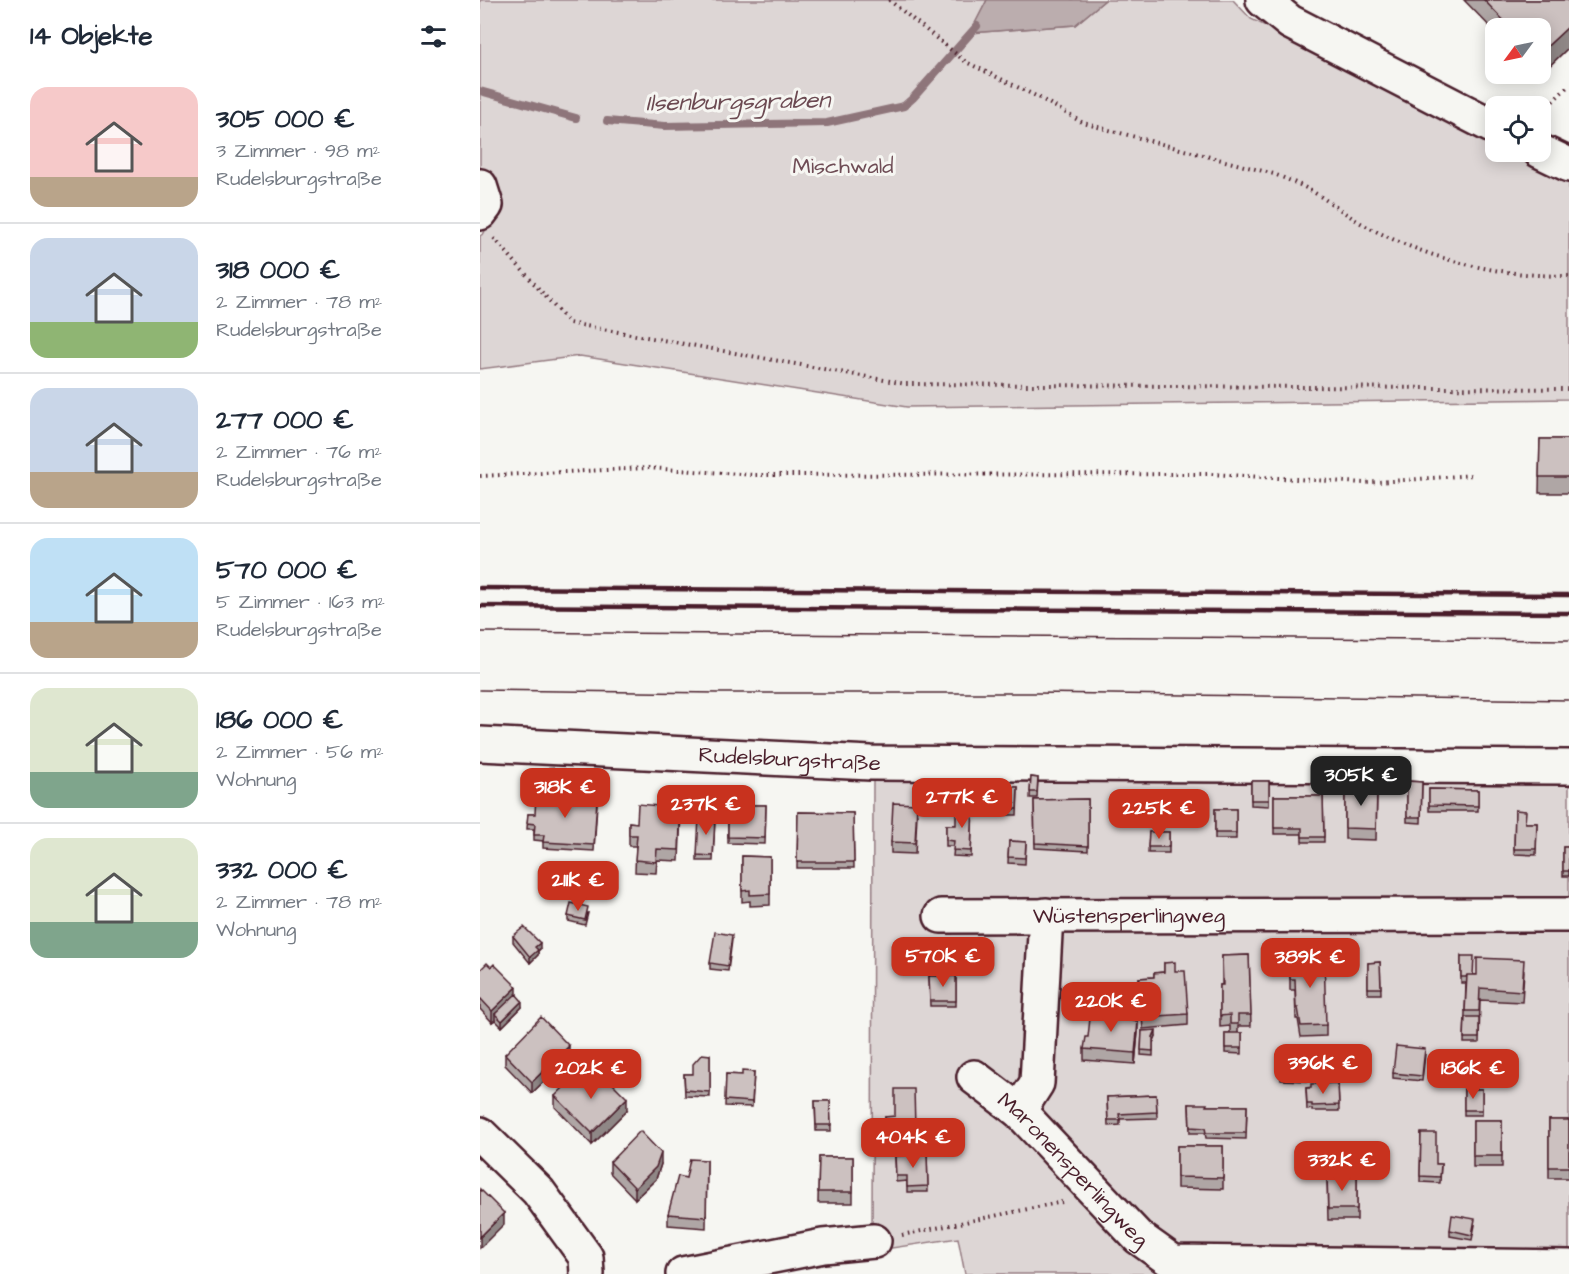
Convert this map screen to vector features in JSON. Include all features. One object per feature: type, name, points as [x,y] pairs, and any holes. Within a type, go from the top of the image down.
[{"type":"street","points":[[1263,0],[1290,22],[1485,122]]},
{"type":"street","points":[[1551,156],[1569,165]]},
{"type":"street","points":[[480,186],[486,205],[484,222]]},
{"type":"street","name":"Rudelsburgstraße","points":[[480,744],[872,763],[1569,767]]},
{"type":"street","points":[[1019,1112],[1036,1083],[1046,915]]},
{"type":"street","name":"Wüstensperlingweg","points":[[940,916],[1569,915]]},
{"type":"street","name":"Maronensperlingweg","points":[[974,1077],[1019,1112],[1138,1238],[1173,1262],[1569,1267]]},
{"type":"street","points":[[480,1134],[538,1191],[586,1257],[587,1274]]},
{"type":"street","points":[[683,1274],[823,1246],[874,1241]]},
{"type":"path","points":[[890,0],[966,63],[1040,98],[1083,123],[1274,174],[1304,187],[1364,225],[1406,246],[1471,267],[1534,276],[1569,276]]},
{"type":"path","points":[[1551,103],[1569,85]]},
{"type":"path","points":[[484,222],[569,323],[906,384],[1569,389]]},
{"type":"path","points":[[480,476],[648,468],[755,475],[1212,474],[1364,483],[1473,476]]},
{"type":"path","points":[[874,1241],[1098,1195]]},
{"type":"green space","name":"Mischwald","points":[[480,0],[987,0],[971,33],[1075,25],[1105,0],[1233,0],[1251,19],[1485,132],[1485,162],[1546,162],[1569,173],[1569,399],[907,407],[580,356],[480,369],[480,236],[484,233],[496,206],[480,168]]},
{"type":"green space","points":[[873,778],[1569,785],[1569,1274],[965,1274],[958,1238],[872,1251]]},
{"type":"shaded area","points":[[987,0],[1105,0],[1075,25],[970,33]]},
{"type":"building","points":[[1484,0],[1569,0],[1569,26],[1551,43],[1551,18],[1501,18]]},
{"type":"building","points":[[1540,439],[1569,439],[1569,477],[1539,477]]},
{"type":"building","points":[[1031,777],[1038,778],[1037,792],[1030,792]]},
{"type":"building","points":[[1251,781],[1269,781],[1269,800],[1251,800]]},
{"type":"building","points":[[1407,781],[1422,782],[1421,817],[1407,817]]},
{"type":"building","points":[[1358,783],[1373,783],[1373,790],[1377,791],[1376,829],[1345,828],[1345,790],[1358,790]]},
{"type":"building","points":[[1007,787],[1018,787],[1017,809],[1007,809]]},
{"type":"building","points":[[1429,789],[1478,790],[1478,806],[1429,805]]},
{"type":"building","points":[[559,793],[570,794],[573,798],[597,799],[594,845],[543,842],[544,835],[534,835],[535,824],[527,823],[528,814],[535,814],[536,795],[555,796]]},
{"type":"building","points":[[1274,796],[1323,796],[1324,837],[1302,837],[1302,828],[1274,828]]},
{"type":"building","points":[[659,798],[681,799],[679,850],[657,849],[656,862],[635,860],[637,835],[629,835],[629,822],[637,823],[638,804],[659,806]]},
{"type":"building","points":[[1088,799],[1088,846],[1035,843],[1034,800]]},
{"type":"building","points":[[893,803],[917,804],[915,843],[891,842]]},
{"type":"building","points":[[728,805],[766,805],[765,838],[728,837]]},
{"type":"building","points":[[956,805],[973,805],[971,851],[953,850],[954,841],[946,840],[946,825],[956,825]]},
{"type":"building","points":[[1215,809],[1236,809],[1236,833],[1215,833]]},
{"type":"building","points":[[1515,810],[1526,811],[1525,823],[1537,823],[1536,849],[1514,849]]},
{"type":"building","points":[[798,812],[853,813],[854,862],[797,862]]},
{"type":"building","points":[[699,817],[715,818],[713,856],[697,855]]},
{"type":"building","points":[[1149,832],[1169,832],[1169,847],[1148,847]]},
{"type":"building","points":[[1009,841],[1026,842],[1025,858],[1008,857]]},
{"type":"building","points":[[1563,847],[1569,847],[1569,871],[1563,871]]},
{"type":"building","points":[[742,856],[770,857],[770,894],[750,895],[750,890],[742,891]]},
{"type":"building","points":[[571,903],[588,907],[585,920],[568,916]]},
{"type":"building","points":[[524,927],[540,943],[535,947],[538,950],[530,957],[513,936]]},
{"type":"building","points":[[715,932],[732,935],[728,966],[710,963]]},
{"type":"building","points":[[1324,954],[1326,1025],[1301,1026],[1298,1008],[1296,1008],[1295,979],[1290,979],[1290,963],[1295,963],[1296,955]]},
{"type":"building","points":[[1249,955],[1251,1015],[1238,1015],[1238,1024],[1230,1024],[1230,1015],[1220,1016],[1220,985],[1223,985],[1222,956]]},
{"type":"building","points":[[1461,956],[1474,956],[1473,975],[1461,977]]},
{"type":"building","points":[[1477,958],[1524,960],[1522,991],[1480,988],[1479,1011],[1465,1011],[1467,975],[1477,975]]},
{"type":"building","points":[[1175,962],[1175,971],[1185,971],[1188,1014],[1143,1017],[1139,978],[1154,977],[1154,973],[1164,972],[1164,963]]},
{"type":"building","points":[[1380,962],[1381,988],[1368,988],[1368,963]]},
{"type":"building","points":[[487,963],[491,967],[494,964],[517,987],[492,1011],[480,998],[480,970]]},
{"type":"building","points":[[929,976],[956,976],[956,1001],[930,1001]]},
{"type":"building","points":[[516,994],[522,1001],[502,1021],[495,1014]]},
{"type":"building","points":[[1091,1009],[1111,1011],[1110,1019],[1138,1021],[1135,1053],[1084,1049],[1086,1037],[1088,1037]]},
{"type":"building","points":[[541,1017],[569,1046],[532,1082],[505,1054]]},
{"type":"building","points":[[1465,1017],[1479,1017],[1479,1038],[1464,1038]]},
{"type":"building","points":[[1156,1030],[1153,1037],[1153,1051],[1141,1050],[1142,1031]]},
{"type":"building","points":[[1225,1033],[1242,1033],[1242,1048],[1225,1048]]},
{"type":"building","points":[[1396,1046],[1425,1049],[1422,1076],[1393,1073]]},
{"type":"building","points":[[702,1054],[710,1055],[710,1092],[685,1090],[684,1074],[693,1074],[693,1064]]},
{"type":"building","points":[[1280,1055],[1291,1055],[1291,1065],[1307,1066],[1308,1075],[1281,1075]]},
{"type":"building","points":[[581,1070],[596,1085],[605,1076],[627,1098],[592,1133],[555,1096]]},
{"type":"building","points":[[742,1071],[754,1072],[752,1102],[725,1100],[726,1074],[742,1075]]},
{"type":"building","points":[[1338,1083],[1339,1105],[1312,1106],[1312,1104],[1307,1104],[1306,1088],[1311,1088],[1311,1084]]},
{"type":"building","points":[[895,1089],[914,1089],[915,1128],[885,1126],[885,1117],[895,1116]]},
{"type":"building","points":[[1464,1089],[1482,1089],[1482,1110],[1464,1110]]},
{"type":"building","points":[[1156,1095],[1157,1112],[1119,1114],[1120,1120],[1108,1120],[1107,1097]]},
{"type":"building","points":[[815,1101],[830,1101],[831,1125],[816,1125]]},
{"type":"building","points":[[1189,1104],[1247,1106],[1246,1133],[1206,1133],[1205,1128],[1190,1127]]},
{"type":"building","points":[[1473,1120],[1502,1120],[1502,1156],[1473,1156]]},
{"type":"building","points":[[1549,1120],[1569,1120],[1569,1167],[1549,1167]]},
{"type":"building","points":[[640,1131],[661,1153],[656,1167],[635,1188],[610,1162]]},
{"type":"building","points":[[1421,1133],[1436,1133],[1436,1164],[1441,1164],[1440,1177],[1420,1176]]},
{"type":"building","points":[[1177,1146],[1223,1146],[1223,1178],[1177,1177]]},
{"type":"building","points":[[927,1154],[928,1186],[907,1187],[907,1176],[896,1176],[895,1156]]},
{"type":"building","points":[[819,1157],[853,1157],[853,1192],[818,1192]]},
{"type":"building","points":[[690,1159],[707,1160],[706,1217],[668,1214],[678,1176],[686,1178]]},
{"type":"building","points":[[1327,1176],[1357,1176],[1357,1209],[1328,1209]]},
{"type":"building","points":[[480,1189],[504,1213],[480,1237]]},
{"type":"building","points":[[1452,1215],[1475,1219],[1472,1235],[1450,1230]]},
{"type":"waterway","name":"Ilsenburgsgraben","points":[[607,121],[665,126],[827,123],[904,106],[977,26]]},
{"type":"waterway","name":"Ilsenburgsgraben","points":[[480,91],[576,118]]},
{"type":"tram line","points":[[480,632],[1569,640]]},
{"type":"tram line","points":[[480,690],[1036,693],[1569,700]]},
{"type":"railway","points":[[480,588],[1569,595]]},
{"type":"railway","points":[[480,606],[1569,613]]}]
